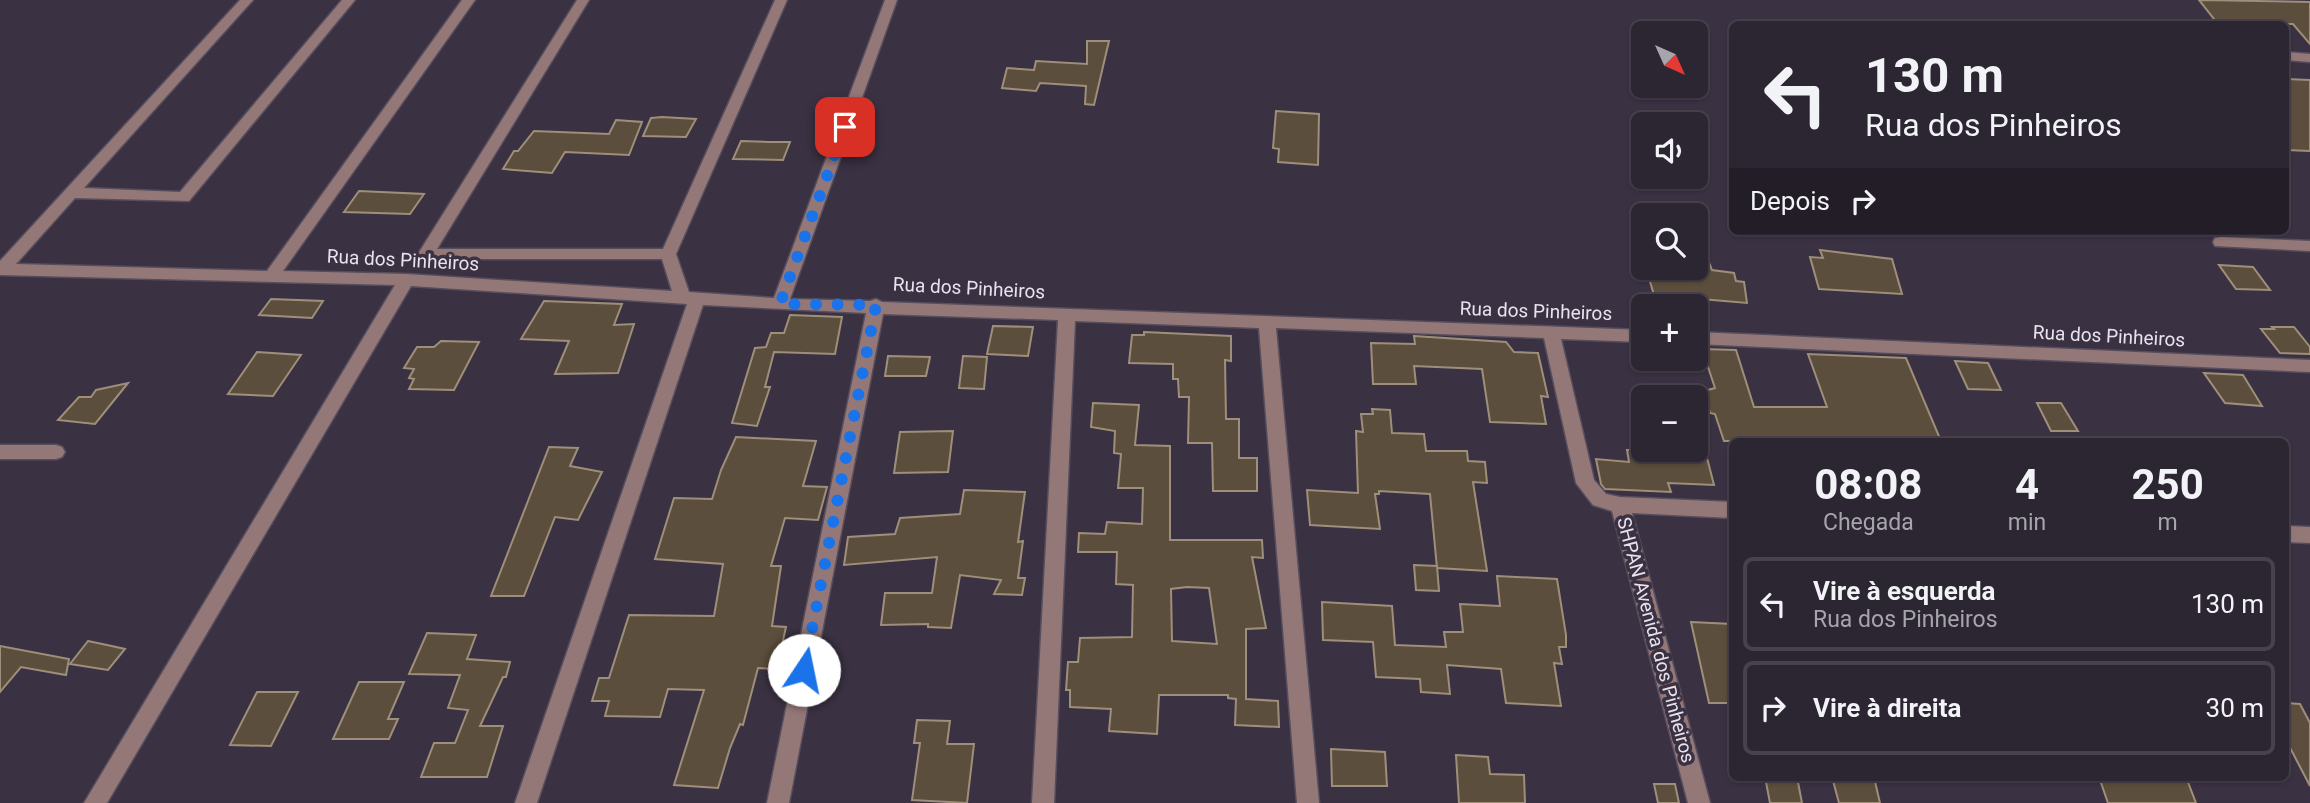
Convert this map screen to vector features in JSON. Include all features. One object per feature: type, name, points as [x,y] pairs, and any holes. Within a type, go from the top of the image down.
[{"type":"street","points":[[1,269],[247,0]]},
{"type":"street","points":[[71,193],[184,197],[349,0]]},
{"type":"street","points":[[272,275],[469,0]]},
{"type":"street","points":[[583,0],[426,254],[667,254]]},
{"type":"street","points":[[667,254],[781,0]]},
{"type":"street","points":[[780,304],[891,0]]},
{"type":"street","points":[[2289,56],[2310,58]]},
{"type":"street","points":[[2221,242],[2310,246]]},
{"type":"street","points":[[526,803],[690,297],[667,254]]},
{"type":"street","name":"Rua dos Pinheiros","points":[[1,269],[406,280],[780,304],[876,305],[1267,323],[1631,335]]},
{"type":"street","points":[[95,803],[406,280]]},
{"type":"street","points":[[778,803],[876,305]]},
{"type":"street","points":[[1043,803],[1067,314]]},
{"type":"street","points":[[1267,323],[1308,803]]},
{"type":"street","points":[[1551,332],[1585,483],[1600,500],[1620,505]]},
{"type":"street","name":"Rua dos Pinheiros","points":[[1708,339],[2310,366]]},
{"type":"street","points":[[0,452],[55,452]]},
{"type":"street","name":"SHPAN Avenida dos Pinheiros","points":[[1699,803],[1620,505],[1729,510]]},
{"type":"street","points":[[2289,534],[2310,535]]},
{"type":"building","points":[[2199,0],[2310,2],[2310,44],[2289,21],[2216,21]]},
{"type":"building","points":[[1087,41],[1109,41],[1094,105],[1085,104],[1086,86],[1040,83],[1036,91],[1002,88],[1007,68],[1034,70],[1036,61],[1087,64]]},
{"type":"building","points":[[2289,79],[2310,80],[2310,151],[2289,150]]},
{"type":"building","points":[[1276,111],[1319,114],[1318,165],[1278,162],[1279,149],[1273,148]]},
{"type":"building","points":[[651,118],[696,119],[686,137],[643,136]]},
{"type":"building","points":[[616,120],[642,122],[629,155],[565,152],[552,173],[503,169],[514,151],[518,151],[534,131],[609,134]]},
{"type":"building","points":[[741,141],[790,142],[783,160],[733,159]]},
{"type":"building","points":[[359,191],[424,194],[410,214],[344,212]]},
{"type":"building","points":[[1820,250],[1892,259],[1902,294],[1819,289],[1810,257],[1823,258]]},
{"type":"building","points":[[1708,260],[1712,270],[1734,273],[1736,281],[1744,282],[1747,303],[1708,300],[1708,294],[1654,294],[1650,280],[1708,280]]},
{"type":"building","points":[[2219,265],[2253,267],[2270,290],[2236,289]]},
{"type":"building","points":[[271,299],[323,301],[312,318],[259,315]]},
{"type":"building","points":[[544,301],[622,304],[614,325],[634,324],[618,373],[555,374],[569,341],[521,339]]},
{"type":"building","points":[[790,315],[842,317],[835,354],[774,352],[765,387],[770,387],[757,426],[732,423],[755,348],[766,347],[771,333],[784,333]]},
{"type":"building","points":[[993,326],[1033,327],[1028,356],[987,354]]},
{"type":"building","points":[[2272,327],[2294,327],[2310,347],[2310,354],[2280,353],[2261,329],[2274,329]]},
{"type":"building","points":[[1144,332],[1231,336],[1231,361],[1225,360],[1226,419],[1239,419],[1239,458],[1257,458],[1257,491],[1213,491],[1212,443],[1188,443],[1189,397],[1179,397],[1178,379],[1173,379],[1173,364],[1129,363],[1132,335],[1144,335]]},
{"type":"building","points":[[1414,336],[1506,342],[1514,352],[1538,353],[1548,397],[1541,396],[1546,424],[1490,422],[1482,369],[1414,366],[1416,384],[1373,384],[1371,343],[1415,344]]},
{"type":"building","points":[[441,341],[479,342],[454,390],[409,389],[414,379],[409,378],[414,369],[404,368],[417,347],[434,347]]},
{"type":"building","points":[[1708,349],[1736,350],[1754,407],[1827,407],[1808,354],[1906,358],[1940,438],[1729,438],[1729,441],[1724,441],[1715,414],[1710,413],[1708,390],[1715,388],[1708,367]]},
{"type":"building","points":[[257,352],[301,355],[273,396],[228,394]]},
{"type":"building","points":[[888,356],[930,357],[926,376],[885,376]]},
{"type":"building","points":[[963,356],[987,357],[984,389],[959,388]]},
{"type":"building","points":[[1955,361],[1988,363],[2001,390],[1968,389]]},
{"type":"building","points":[[2204,373],[2243,375],[2262,406],[2225,403]]},
{"type":"building","points":[[128,383],[95,424],[58,420],[79,397],[91,397],[96,390]]},
{"type":"building","points":[[1093,403],[1139,405],[1135,445],[1170,446],[1170,540],[1262,540],[1263,558],[1252,557],[1266,628],[1246,629],[1246,699],[1278,701],[1279,727],[1235,725],[1236,699],[1228,698],[1228,695],[1159,695],[1157,734],[1109,731],[1111,709],[1070,707],[1070,690],[1066,690],[1068,662],[1078,662],[1080,638],[1132,637],[1133,585],[1116,584],[1117,552],[1078,552],[1079,533],[1105,534],[1107,522],[1142,524],[1143,488],[1118,488],[1121,454],[1114,453],[1115,431],[1091,427]],"holes":[[[1209,588],[1217,644],[1172,641],[1171,589]]]},
{"type":"building","points":[[2037,403],[2061,403],[2078,431],[2051,431]]},
{"type":"building","points":[[1372,409],[1390,410],[1392,433],[1424,434],[1426,451],[1467,451],[1468,461],[1485,462],[1487,483],[1473,482],[1487,571],[1437,568],[1430,494],[1379,491],[1379,494],[1375,494],[1380,529],[1310,525],[1307,490],[1358,493],[1356,431],[1363,432],[1361,414],[1373,414]]},
{"type":"building","points":[[953,431],[948,472],[894,473],[900,432]]},
{"type":"building","points":[[736,437],[816,441],[803,486],[827,487],[818,520],[785,518],[771,566],[781,566],[772,626],[786,627],[780,654],[774,669],[758,668],[743,725],[740,724],[730,748],[718,788],[674,785],[704,690],[668,689],[660,717],[605,716],[609,701],[592,701],[599,678],[609,678],[629,615],[714,616],[723,564],[655,559],[674,498],[712,499]]},
{"type":"building","points":[[549,447],[578,448],[570,466],[602,472],[578,520],[555,517],[524,596],[491,596]]},
{"type":"building","points":[[1627,450],[1631,450],[1631,462],[1708,462],[1714,485],[1668,483],[1671,492],[1605,489],[1601,484],[1596,459],[1629,462]]},
{"type":"building","points":[[964,490],[1025,492],[1018,542],[1023,541],[1018,578],[1025,578],[1022,595],[994,594],[1001,580],[960,575],[951,628],[928,627],[928,624],[881,625],[885,593],[932,593],[937,557],[844,565],[848,537],[895,534],[900,518],[960,514]]},
{"type":"building","points":[[1414,565],[1437,566],[1439,591],[1416,590]]},
{"type":"building","points":[[1497,576],[1557,579],[1566,635],[1566,647],[1559,647],[1562,664],[1554,663],[1561,706],[1506,703],[1501,669],[1447,665],[1450,694],[1421,692],[1420,679],[1376,677],[1373,642],[1323,640],[1322,602],[1392,606],[1395,645],[1446,647],[1444,632],[1463,632],[1460,604],[1500,606]]},
{"type":"building","points":[[1691,622],[1729,624],[1729,703],[1709,703]]},
{"type":"building","points":[[427,633],[476,635],[467,659],[510,662],[506,677],[503,677],[480,726],[503,726],[487,777],[421,777],[434,743],[455,743],[468,710],[448,708],[460,675],[409,674]]},
{"type":"building","points":[[88,641],[125,649],[108,670],[70,664]]},
{"type":"building","points":[[0,646],[69,659],[66,675],[21,667],[0,692]]},
{"type":"building","points":[[359,682],[404,682],[388,719],[398,719],[389,739],[333,739]]},
{"type":"building","points":[[257,692],[298,692],[271,746],[230,745]]},
{"type":"building","points":[[2289,703],[2300,704],[2310,723],[2310,786],[2289,746]]},
{"type":"building","points":[[917,720],[950,721],[947,744],[974,744],[967,803],[912,800],[920,743],[914,743]]},
{"type":"building","points":[[1331,749],[1385,752],[1387,786],[1332,786]]},
{"type":"building","points":[[1456,755],[1488,757],[1490,774],[1524,775],[1525,803],[1459,803]]},
{"type":"building","points":[[1766,781],[1798,781],[1802,803],[1770,803]]},
{"type":"building","points":[[1833,781],[1875,781],[1880,803],[1839,803]]},
{"type":"building","points":[[2100,781],[2188,781],[2196,803],[2108,803]]},
{"type":"building","points":[[1654,784],[1675,784],[1679,803],[1658,803]]},
{"type":"route","points":[[804,670],[876,305],[780,304],[845,127]]}]
